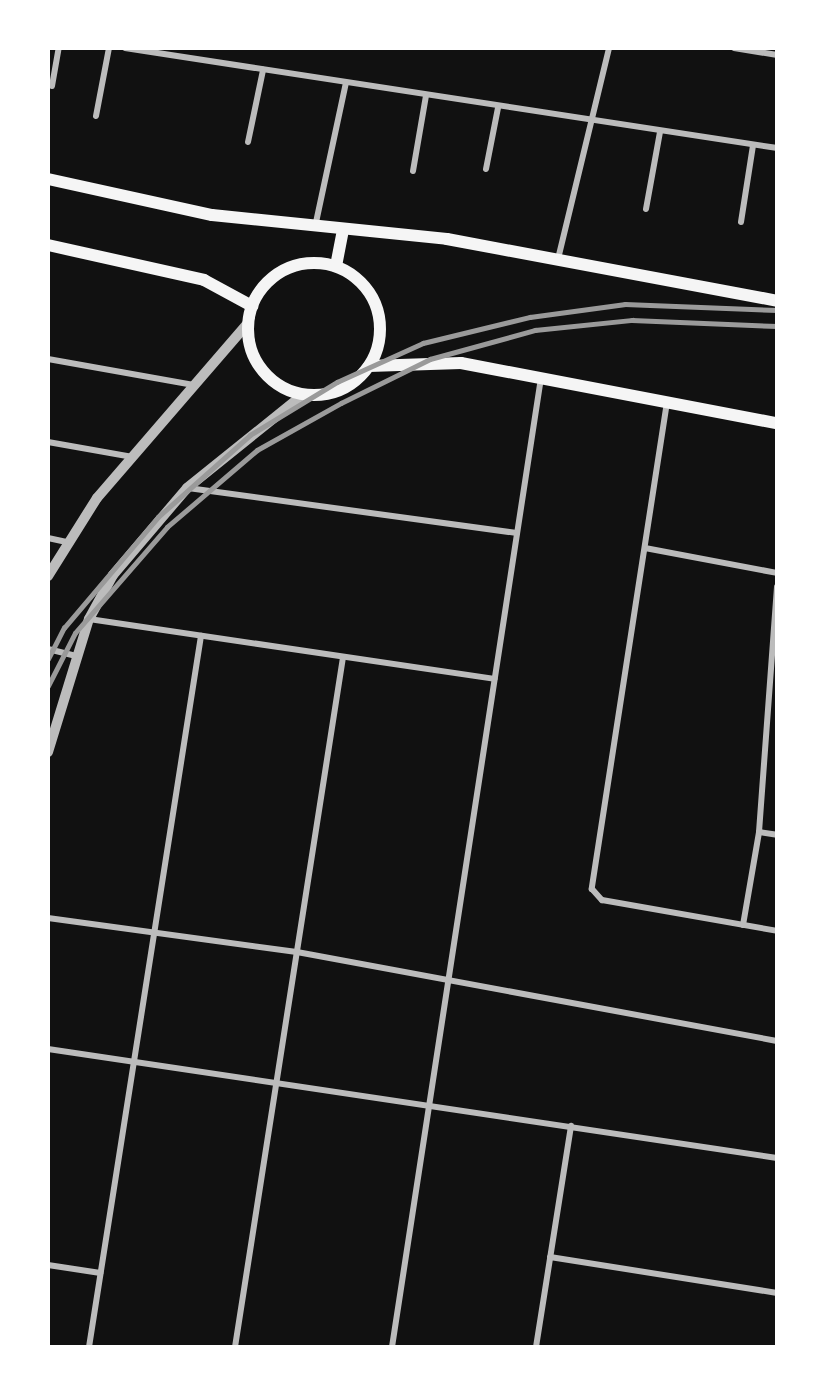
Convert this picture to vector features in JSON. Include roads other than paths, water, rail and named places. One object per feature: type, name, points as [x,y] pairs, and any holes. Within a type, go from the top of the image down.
[{"type":"main road","points":[[48,179],[212,215],[447,239],[777,301]]},
{"type":"main road","points":[[336,266],[343,230]]},
{"type":"main road","points":[[48,245],[204,280],[252,306]]},
{"type":"main road","points":[[307,263],[336,266],[361,282],[376,308],[379,338],[369,366],[347,386],[304,394],[278,384],[258,364],[248,323],[252,306],[268,281],[286,269],[307,263]]},
{"type":"main road","points":[[369,366],[437,362],[542,377],[777,423]]},
{"type":"street","points":[[52,86],[59,48]]},
{"type":"street","points":[[96,116],[109,48]]},
{"type":"street","points":[[125,48],[498,108],[777,148]]},
{"type":"street","points":[[558,260],[609,48]]},
{"type":"street","points":[[735,48],[777,55]]},
{"type":"street","points":[[248,142],[263,70]]},
{"type":"street","points":[[315,227],[346,83]]},
{"type":"street","points":[[413,171],[426,96]]},
{"type":"street","points":[[486,169],[498,108]]},
{"type":"street","points":[[646,208],[660,132]]},
{"type":"street","points":[[741,222],[753,145]]},
{"type":"street","points":[[48,576],[67,542],[133,457],[248,323]]},
{"type":"street","points":[[48,359],[195,385]]},
{"type":"street","points":[[392,1347],[542,377]]},
{"type":"street","points":[[48,752],[89,618],[113,575],[187,488],[304,394]]},
{"type":"street","points":[[667,402],[594,894],[777,931]]},
{"type":"street","points":[[48,442],[133,457]]},
{"type":"street","points":[[187,488],[517,533]]},
{"type":"street","points":[[48,538],[67,542]]},
{"type":"street","points":[[645,548],[777,573]]},
{"type":"street","points":[[743,925],[759,832],[777,587]]},
{"type":"street","points":[[89,618],[495,679]]},
{"type":"street","points":[[89,1347],[201,636]]},
{"type":"street","points":[[48,649],[76,656]]},
{"type":"street","points":[[235,1347],[343,657]]},
{"type":"street","points":[[769,695],[777,696]]},
{"type":"street","points":[[759,832],[777,835]]},
{"type":"street","points":[[48,918],[297,952],[777,1041]]},
{"type":"street","points":[[48,1049],[277,1080],[777,1158]]},
{"type":"street","points":[[536,1347],[571,1126]]},
{"type":"street","points":[[550,1257],[777,1293]]},
{"type":"street","points":[[48,1265],[100,1273]]},
{"type":"railway","points":[[48,659],[64,628],[158,517],[250,435],[337,382],[423,343],[530,317],[625,304],[777,310]]},
{"type":"railway","points":[[48,686],[75,633],[167,527],[257,450],[341,403],[430,359],[535,330],[632,320],[777,326]]}]
